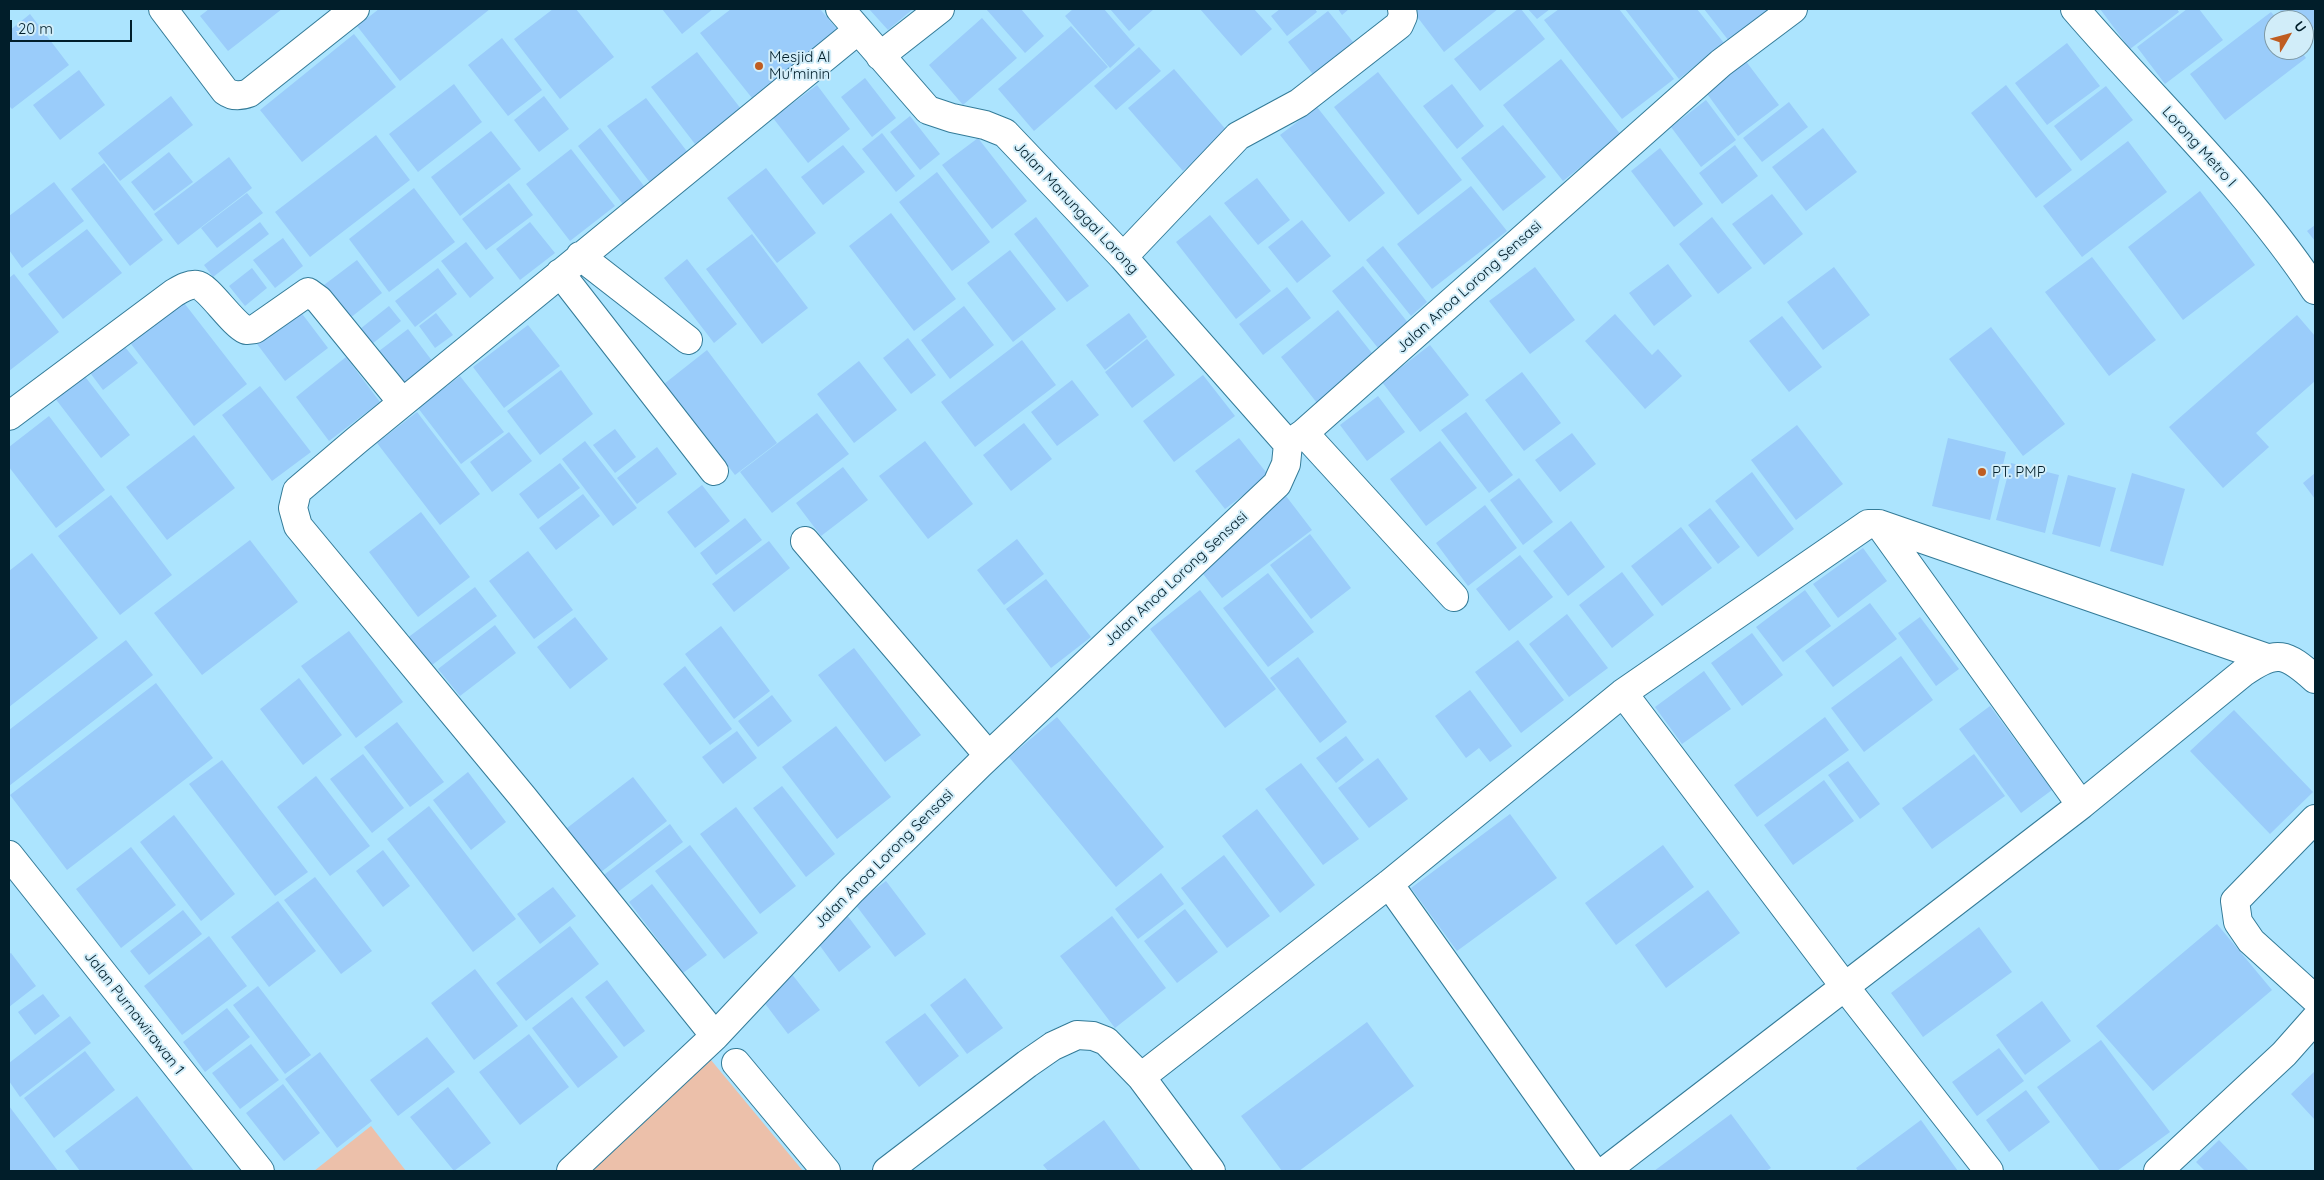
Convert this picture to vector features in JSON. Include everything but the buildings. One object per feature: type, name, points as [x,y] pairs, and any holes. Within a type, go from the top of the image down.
[{"type":"street","points":[[163,9],[226,91],[233,96],[249,94],[355,9]]},
{"type":"street","name":"Jalan Manunggal Lorong","points":[[840,9],[857,31],[928,110],[952,118],[985,124],[1005,133],[1296,438],[1454,597]]},
{"type":"street","points":[[880,56],[940,9]]},
{"type":"street","points":[[1123,257],[1238,136],[1284,112],[1307,97],[1399,25],[1403,16],[1402,9]]},
{"type":"street","name":"Jalan Anoa Lorong Sensasi","points":[[571,1171],[715,1036],[852,890],[988,755],[1277,484],[1296,438],[1714,70],[1793,9]]},
{"type":"street","name":"Lorong Metro I","points":[[2075,9],[2230,180],[2315,290]]},
{"type":"street","points":[[715,1036],[522,796],[298,526],[292,508],[297,491],[402,402],[857,31]]},
{"type":"street","points":[[570,265],[688,340]]},
{"type":"street","points":[[570,265],[714,471]]},
{"type":"street","points":[[9,416],[174,293],[197,285],[205,289],[226,313],[246,330],[255,328],[308,292],[319,300],[402,402]]},
{"type":"street","points":[[1141,1077],[1389,884],[1623,693],[1857,529],[1868,524],[1879,524],[2267,658]]},
{"type":"street","points":[[1879,524],[2082,805]]},
{"type":"street","points":[[805,541],[988,755]]},
{"type":"street","points":[[1605,1171],[2082,805],[2244,672],[2267,658],[2278,656],[2291,659],[2315,679]]},
{"type":"street","points":[[1623,693],[1845,987],[1989,1171]]},
{"type":"street","points":[[2315,818],[2235,901],[2238,922],[2251,940],[2315,999]]},
{"type":"street","name":"Jalan Purnawirawan 1","points":[[9,855],[260,1171]]},
{"type":"street","points":[[1389,884],[1593,1171]]},
{"type":"street","points":[[2158,1171],[2284,1054],[2315,1019]]},
{"type":"street","points":[[887,1171],[1027,1064],[1053,1046],[1077,1035],[1093,1036],[1106,1042],[1141,1077],[1211,1171]]},
{"type":"street","points":[[736,1063],[826,1171]]},
{"type":"shaded area","points":[[711,1060],[803,1171],[591,1171]]},
{"type":"shaded area","points":[[371,1126],[406,1171],[314,1171]]},
{"type":"place","name":"Mesjid Al Mu'minin","points":[[759,66]]},
{"type":"place","name":"PT. PMP","points":[[1982,472]]}]
